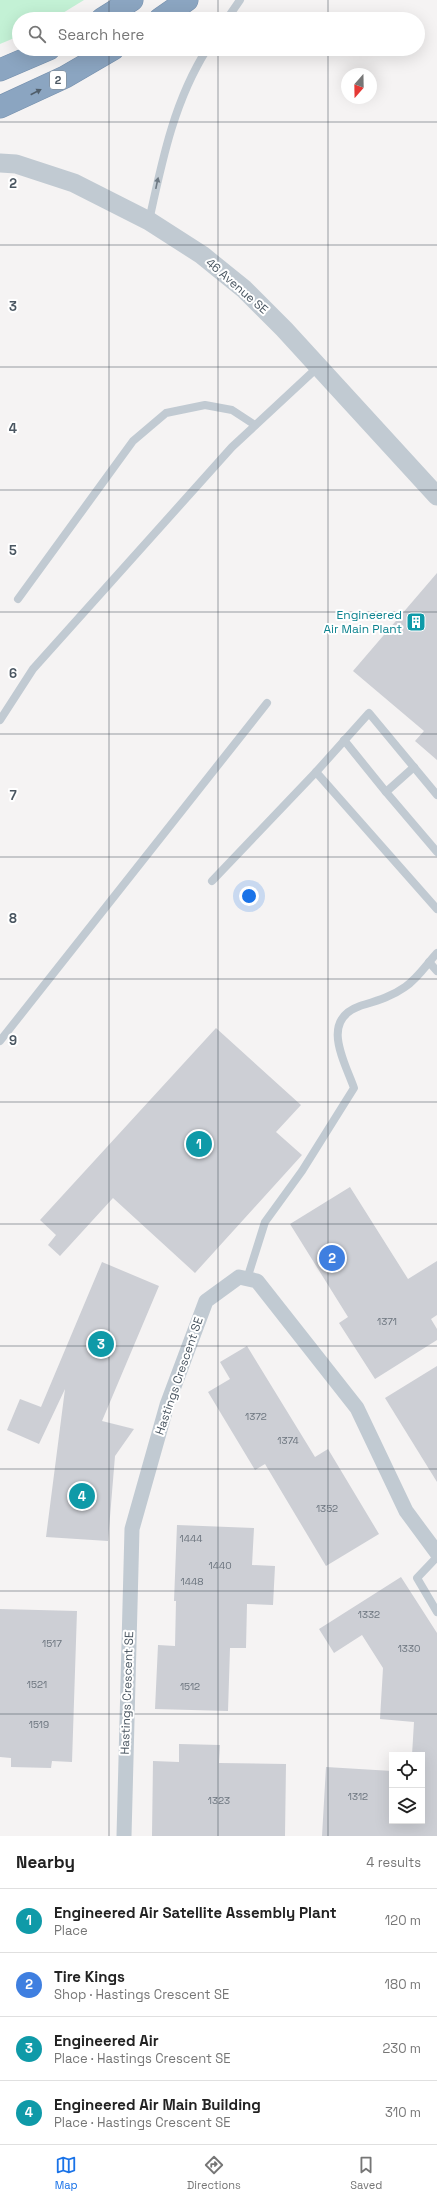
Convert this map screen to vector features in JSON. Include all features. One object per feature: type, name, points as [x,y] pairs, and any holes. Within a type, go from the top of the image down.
[{"type":"highway","points":[[113,12],[132,0]]},
{"type":"highway","points":[[170,12],[187,0]]},
{"type":"highway","points":[[0,70],[33,56]]},
{"type":"highway","name":"2","points":[[0,107],[65,77],[101,56]]},
{"type":"street","name":"46 Avenue SE","points":[[0,163],[16,164],[74,183],[149,221],[202,255],[244,289],[284,329],[437,496]]},
{"type":"street","name":"Hastings Crescent SE","points":[[124,1836],[132,1529],[167,1405],[206,1301],[239,1277],[247,1279]]},
{"type":"street","points":[[247,1279],[257,1281],[357,1408],[406,1511],[437,1553]]},
{"type":"lane","points":[[232,12],[240,0]]},
{"type":"lane","points":[[149,221],[163,153],[178,108],[203,56]]},
{"type":"lane","points":[[0,720],[33,669],[227,453],[318,367]]},
{"type":"lane","points":[[18,599],[133,441],[166,413],[205,405],[232,410],[256,425]]},
{"type":"lane","points":[[0,1040],[267,703]]},
{"type":"lane","points":[[212,881],[316,772],[369,713],[437,796]]},
{"type":"lane","points":[[344,740],[437,852]]},
{"type":"lane","points":[[386,792],[414,767]]},
{"type":"lane","points":[[316,772],[437,909]]},
{"type":"lane","points":[[247,1279],[265,1222],[302,1171],[354,1088],[337,1042],[341,1019],[344,1014],[358,1007],[385,999],[406,986],[437,953]]},
{"type":"lane","points":[[429,962],[437,971]]},
{"type":"lane","points":[[437,1557],[417,1578],[437,1612]]},
{"type":"green space","points":[[0,0],[84,0],[64,12],[12,12],[12,39],[0,44]]},
{"type":"building","name":"Engineered Air Main Plant","points":[[437,573],[437,760],[415,741],[424,731],[353,671]]},
{"type":"building","points":[[216,1028],[301,1105],[276,1132],[302,1155],[195,1273],[113,1198],[60,1256],[48,1245],[56,1235],[40,1220]]},
{"type":"building","points":[[350,1187],[408,1279],[437,1261],[437,1315],[431,1319],[437,1329],[437,1340],[375,1379],[339,1323],[348,1317],[290,1224]]},
{"type":"building","points":[[102,1262],[159,1286],[102,1421],[134,1429],[115,1456],[108,1541],[46,1537],[65,1389],[39,1444],[7,1430],[20,1399],[41,1407]]},
{"type":"building","points":[[247,1346],[315,1457],[328,1449],[379,1534],[326,1566],[265,1464],[255,1470],[208,1392],[230,1379],[220,1362]]},
{"type":"building","points":[[437,1366],[437,1482],[385,1398]]},
{"type":"building","points":[[177,1525],[254,1528],[252,1565],[275,1566],[273,1605],[247,1604],[246,1648],[230,1648],[228,1711],[155,1709],[158,1645],[175,1646],[176,1601],[174,1601]]},
{"type":"building","points":[[401,1577],[437,1633],[437,1836],[322,1836],[326,1767],[389,1771],[389,1824],[425,1824],[425,1752],[412,1752],[414,1722],[380,1719],[383,1668],[362,1635],[334,1653],[319,1629]]},
{"type":"building","points":[[0,1609],[77,1611],[72,1762],[52,1761],[51,1768],[11,1767],[11,1758],[0,1757]]},
{"type":"building","points":[[179,1744],[220,1745],[219,1763],[286,1764],[285,1836],[152,1836],[153,1761],[179,1762]]},
{"type":"place","name":"Engineered Air Main Plant","points":[[416,622]]},
{"type":"place","name":"Engineered Air Satellite Assembly Plant","points":[[199,1144]]},
{"type":"place","name":"Tire Kings","points":[[332,1258]]},
{"type":"place","name":"Engineered Air","points":[[101,1344]]},
{"type":"place","name":"Engineered Air Main Building","points":[[82,1496]]}]
